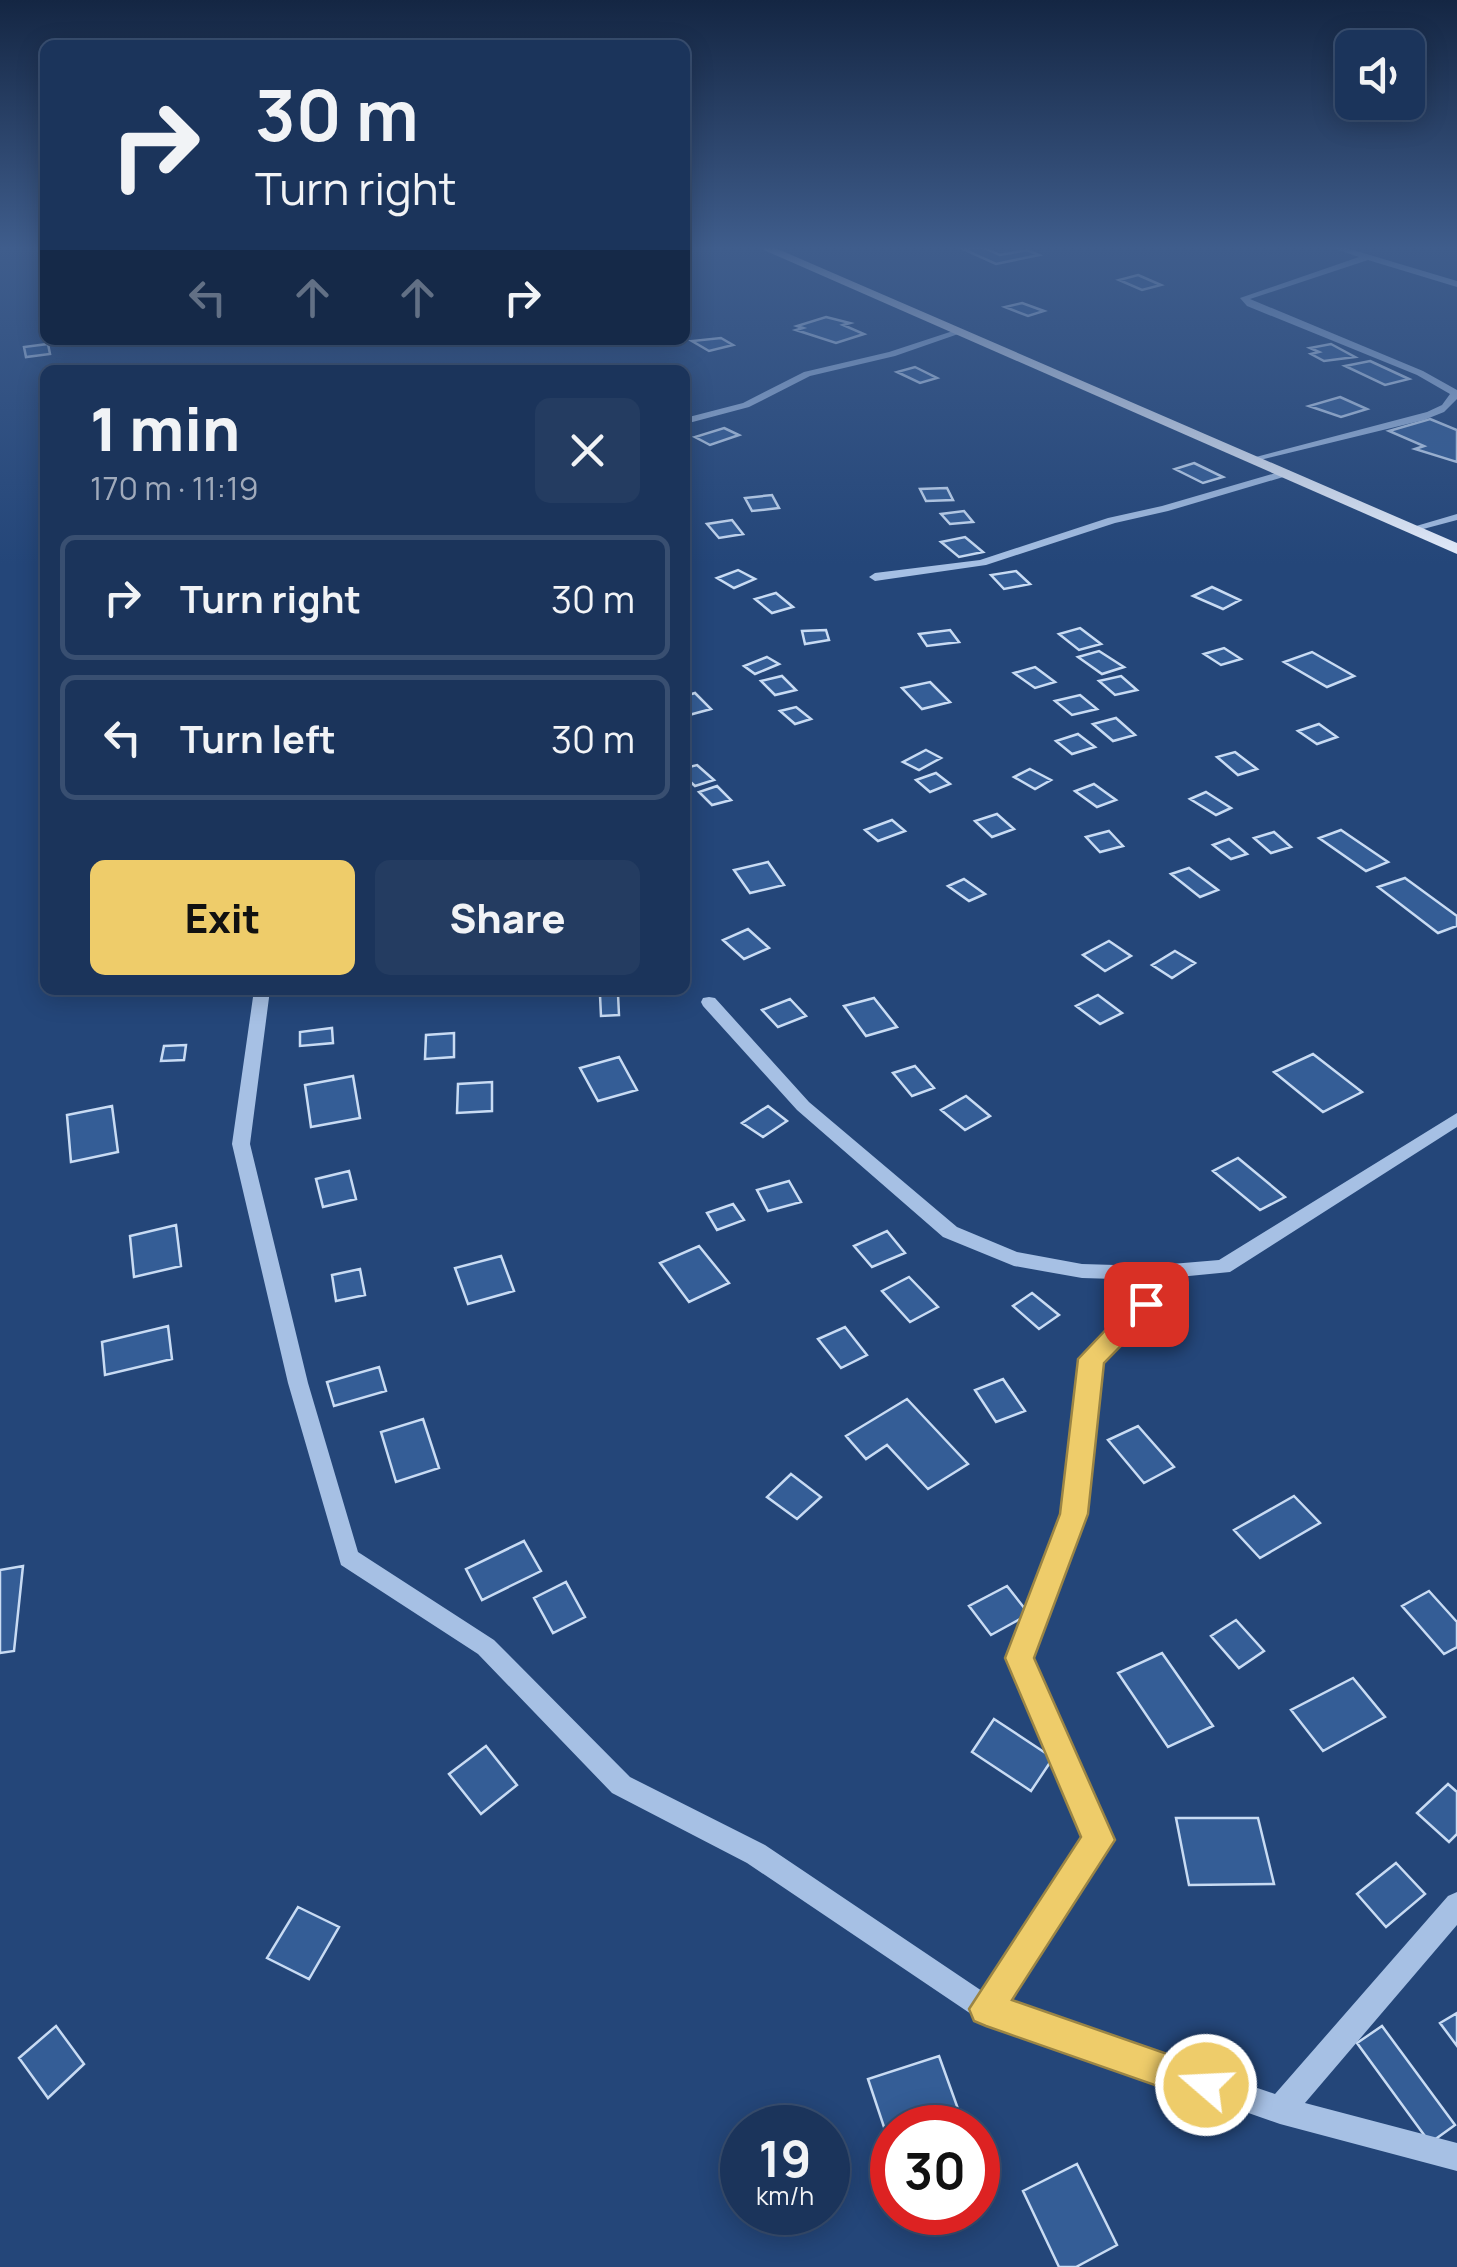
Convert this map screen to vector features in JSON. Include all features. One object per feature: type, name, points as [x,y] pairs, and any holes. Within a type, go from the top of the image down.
[{"type":"main road","points":[[1006,353],[1457,549]]},
{"type":"street","points":[[690,420],[746,405],[807,374],[896,353]]},
{"type":"street","points":[[1256,460],[1420,418],[1452,402],[1455,393],[1420,373],[1370,353]]},
{"type":"street","points":[[875,578],[982,563],[1112,520],[1286,473]]},
{"type":"street","points":[[1412,530],[1457,517]]},
{"type":"street","points":[[261,995],[241,1144],[298,1383],[349,1558],[486,1647],[621,1785],[756,1854],[986,2009],[1280,2110],[1457,2157]]},
{"type":"street","points":[[709,1002],[803,1106],[950,1232],[1014,1259],[1082,1271],[1148,1273],[1223,1267],[1457,1119]]},
{"type":"street","points":[[986,2009],[1098,1840],[1020,1658],[1074,1514],[1091,1359],[1146,1304]]},
{"type":"street","points":[[1280,2110],[1457,1905]]},
{"type":"building","points":[[25,353],[50,354],[26,357]]},
{"type":"building","points":[[1347,353],[1355,357],[1324,361],[1311,354]]},
{"type":"building","points":[[1370,361],[1409,379],[1385,385],[1345,366]]},
{"type":"building","points":[[915,367],[937,378],[920,383],[897,372]]},
{"type":"building","points":[[1340,397],[1367,409],[1341,417],[1309,406]]},
{"type":"building","points":[[1430,419],[1457,430],[1457,462],[1415,449],[1424,446],[1389,431]]},
{"type":"building","points":[[724,428],[739,435],[710,445],[695,437]]},
{"type":"building","points":[[1194,463],[1223,477],[1203,483],[1175,469]]},
{"type":"building","points":[[947,488],[953,500],[926,501],[920,489]]},
{"type":"building","points":[[772,495],[779,508],[752,511],[745,498]]},
{"type":"building","points":[[964,511],[973,522],[950,524],[941,514]]},
{"type":"building","points":[[732,520],[743,534],[719,538],[707,524]]},
{"type":"building","points":[[965,537],[983,552],[959,557],[941,542]]},
{"type":"building","points":[[738,570],[755,579],[734,588],[717,578]]},
{"type":"building","points":[[1016,571],[1030,584],[1004,589],[991,575]]},
{"type":"building","points":[[1212,587],[1240,600],[1223,609],[1193,596]]},
{"type":"building","points":[[776,593],[793,607],[772,613],[755,599]]},
{"type":"building","points":[[1080,628],[1101,644],[1079,650],[1059,634]]},
{"type":"building","points":[[826,630],[829,640],[805,644],[802,631]]},
{"type":"building","points":[[950,630],[959,642],[927,646],[919,634]]},
{"type":"building","points":[[1224,648],[1241,659],[1221,665],[1204,654]]},
{"type":"building","points":[[1099,651],[1124,667],[1102,674],[1078,657]]},
{"type":"building","points":[[1312,652],[1354,676],[1327,687],[1284,662]]},
{"type":"building","points":[[767,657],[779,664],[755,674],[744,666]]},
{"type":"building","points":[[1035,667],[1055,682],[1035,688],[1014,673]]},
{"type":"building","points":[[782,676],[796,690],[775,695],[761,681]]},
{"type":"building","points":[[1121,676],[1137,690],[1115,695],[1099,681]]},
{"type":"building","points":[[930,682],[950,702],[922,709],[902,688]]},
{"type":"building","points":[[695,693],[711,709],[690,715],[690,694]]},
{"type":"building","points":[[1080,695],[1097,709],[1072,715],[1055,701]]},
{"type":"building","points":[[796,707],[811,719],[795,724],[780,711]]},
{"type":"building","points":[[1116,718],[1135,735],[1113,741],[1093,724]]},
{"type":"building","points":[[1319,724],[1337,737],[1317,744],[1298,731]]},
{"type":"building","points":[[1078,734],[1095,747],[1072,754],[1056,741]]},
{"type":"building","points":[[926,750],[941,758],[919,770],[903,762]]},
{"type":"building","points":[[1235,752],[1257,769],[1238,775],[1217,757]]},
{"type":"building","points":[[697,765],[714,780],[695,786],[690,782],[690,767]]},
{"type":"building","points":[[1030,769],[1051,780],[1035,789],[1014,777]]},
{"type":"building","points":[[936,773],[950,784],[930,792],[916,780]]},
{"type":"building","points":[[1094,784],[1116,800],[1097,807],[1075,791]]},
{"type":"building","points":[[717,786],[731,800],[712,805],[699,792]]},
{"type":"building","points":[[1206,792],[1231,808],[1216,815],[1190,799]]},
{"type":"building","points":[[997,814],[1014,829],[992,837],[975,821]]},
{"type":"building","points":[[892,820],[905,831],[878,841],[865,830]]},
{"type":"building","points":[[1341,830],[1388,862],[1366,871],[1319,838]]},
{"type":"building","points":[[1109,831],[1123,846],[1100,852],[1086,837]]},
{"type":"building","points":[[1274,832],[1291,847],[1271,853],[1254,838]]},
{"type":"building","points":[[1229,839],[1247,854],[1231,859],[1213,845]]},
{"type":"building","points":[[768,862],[784,885],[750,893],[734,870]]},
{"type":"building","points":[[1189,868],[1218,890],[1200,897],[1171,874]]},
{"type":"building","points":[[1405,878],[1457,916],[1457,926],[1438,933],[1378,887]]},
{"type":"building","points":[[964,879],[985,894],[969,901],[948,886]]},
{"type":"building","points":[[748,929],[769,948],[744,959],[723,940]]},
{"type":"building","points":[[1109,941],[1131,956],[1105,971],[1083,955]]},
{"type":"building","points":[[1175,951],[1195,963],[1172,978],[1152,965]]},
{"type":"building","points":[[600,995],[618,995],[619,1015],[601,1016]]},
{"type":"building","points":[[1098,995],[1122,1013],[1100,1024],[1076,1006]]},
{"type":"building","points":[[874,998],[897,1027],[866,1036],[844,1006]]},
{"type":"building","points":[[790,999],[806,1016],[778,1027],[762,1010]]},
{"type":"building","points":[[332,1028],[333,1043],[300,1046],[300,1032]]},
{"type":"building","points":[[454,1033],[454,1057],[425,1059],[426,1035]]},
{"type":"building","points":[[186,1045],[184,1060],[161,1061],[164,1046]]},
{"type":"building","points":[[1313,1054],[1362,1092],[1323,1112],[1274,1072]]},
{"type":"building","points":[[619,1057],[637,1090],[598,1101],[580,1068]]},
{"type":"building","points":[[915,1066],[934,1088],[912,1096],[893,1073]]},
{"type":"building","points":[[353,1076],[360,1118],[311,1127],[305,1085]]},
{"type":"building","points":[[492,1082],[492,1111],[457,1113],[458,1084]]},
{"type":"building","points":[[966,1096],[990,1116],[965,1130],[941,1110]]},
{"type":"building","points":[[112,1106],[118,1152],[71,1162],[67,1115]]},
{"type":"building","points":[[768,1106],[787,1121],[763,1137],[742,1123]]},
{"type":"building","points":[[1238,1158],[1285,1197],[1260,1210],[1213,1171]]},
{"type":"building","points":[[349,1171],[356,1199],[323,1207],[316,1179]]},
{"type":"building","points":[[789,1181],[801,1202],[768,1211],[757,1190]]},
{"type":"building","points":[[733,1204],[744,1220],[717,1230],[707,1213]]},
{"type":"building","points":[[176,1225],[181,1266],[134,1277],[130,1236]]},
{"type":"building","points":[[887,1231],[905,1253],[872,1267],[854,1246]]},
{"type":"building","points":[[699,1246],[729,1283],[689,1302],[660,1263]]},
{"type":"building","points":[[501,1256],[514,1291],[468,1304],[455,1268]]},
{"type":"building","points":[[360,1269],[365,1295],[336,1301],[332,1275]]},
{"type":"building","points":[[909,1277],[938,1307],[910,1322],[882,1291]]},
{"type":"building","points":[[1032,1293],[1059,1315],[1039,1329],[1013,1306]]},
{"type":"building","points":[[168,1326],[172,1359],[105,1375],[102,1342]]},
{"type":"building","points":[[845,1327],[867,1355],[841,1368],[818,1339]]},
{"type":"building","points":[[379,1367],[386,1391],[334,1406],[327,1382]]},
{"type":"building","points":[[1003,1379],[1025,1411],[996,1422],[975,1390]]},
{"type":"building","points":[[907,1399],[968,1464],[928,1489],[887,1445],[866,1459],[846,1436]]},
{"type":"building","points":[[423,1419],[439,1468],[396,1482],[381,1432]]},
{"type":"building","points":[[1138,1426],[1174,1467],[1144,1483],[1108,1440]]},
{"type":"building","points":[[791,1474],[821,1497],[797,1519],[767,1497]]},
{"type":"building","points":[[1294,1496],[1320,1523],[1260,1558],[1234,1530]]},
{"type":"building","points":[[524,1541],[541,1571],[482,1600],[466,1569]]},
{"type":"building","points":[[23,1566],[14,1651],[0,1653],[0,1570]]},
{"type":"building","points":[[566,1582],[585,1617],[553,1633],[534,1598]]},
{"type":"building","points":[[1007,1586],[1029,1614],[991,1635],[969,1606]]},
{"type":"building","points":[[1429,1591],[1457,1622],[1457,1647],[1444,1654],[1402,1606]]},
{"type":"building","points":[[1236,1620],[1264,1651],[1239,1668],[1211,1636]]},
{"type":"building","points":[[1162,1653],[1213,1726],[1168,1747],[1118,1673]]},
{"type":"building","points":[[1353,1678],[1385,1717],[1323,1751],[1291,1710]]},
{"type":"building","points":[[994,1719],[1053,1758],[1031,1791],[972,1752]]},
{"type":"building","points":[[486,1746],[517,1785],[481,1814],[449,1774]]},
{"type":"building","points":[[1448,1784],[1457,1792],[1457,1834],[1449,1842],[1417,1813]]},
{"type":"building","points":[[1176,1818],[1258,1818],[1274,1884],[1189,1885]]},
{"type":"building","points":[[1396,1863],[1425,1894],[1386,1927],[1357,1894]]},
{"type":"building","points":[[298,1907],[339,1927],[309,1979],[267,1958]]},
{"type":"building","points":[[1457,2013],[1457,2046],[1440,2023]]},
{"type":"building","points":[[56,2026],[84,2064],[48,2098],[19,2058]]},
{"type":"building","points":[[1382,2026],[1455,2125],[1430,2143],[1357,2043]]},
{"type":"building","points":[[939,2056],[957,2105],[877,2105],[868,2079]]},
{"type":"building","points":[[1077,2164],[1117,2245],[1076,2267],[1059,2267],[1023,2191]]},
{"type":"route","points":[[1146,1304],[1091,1359],[1074,1514],[1020,1658],[1098,1840],[986,2009],[1206,2085]]}]
